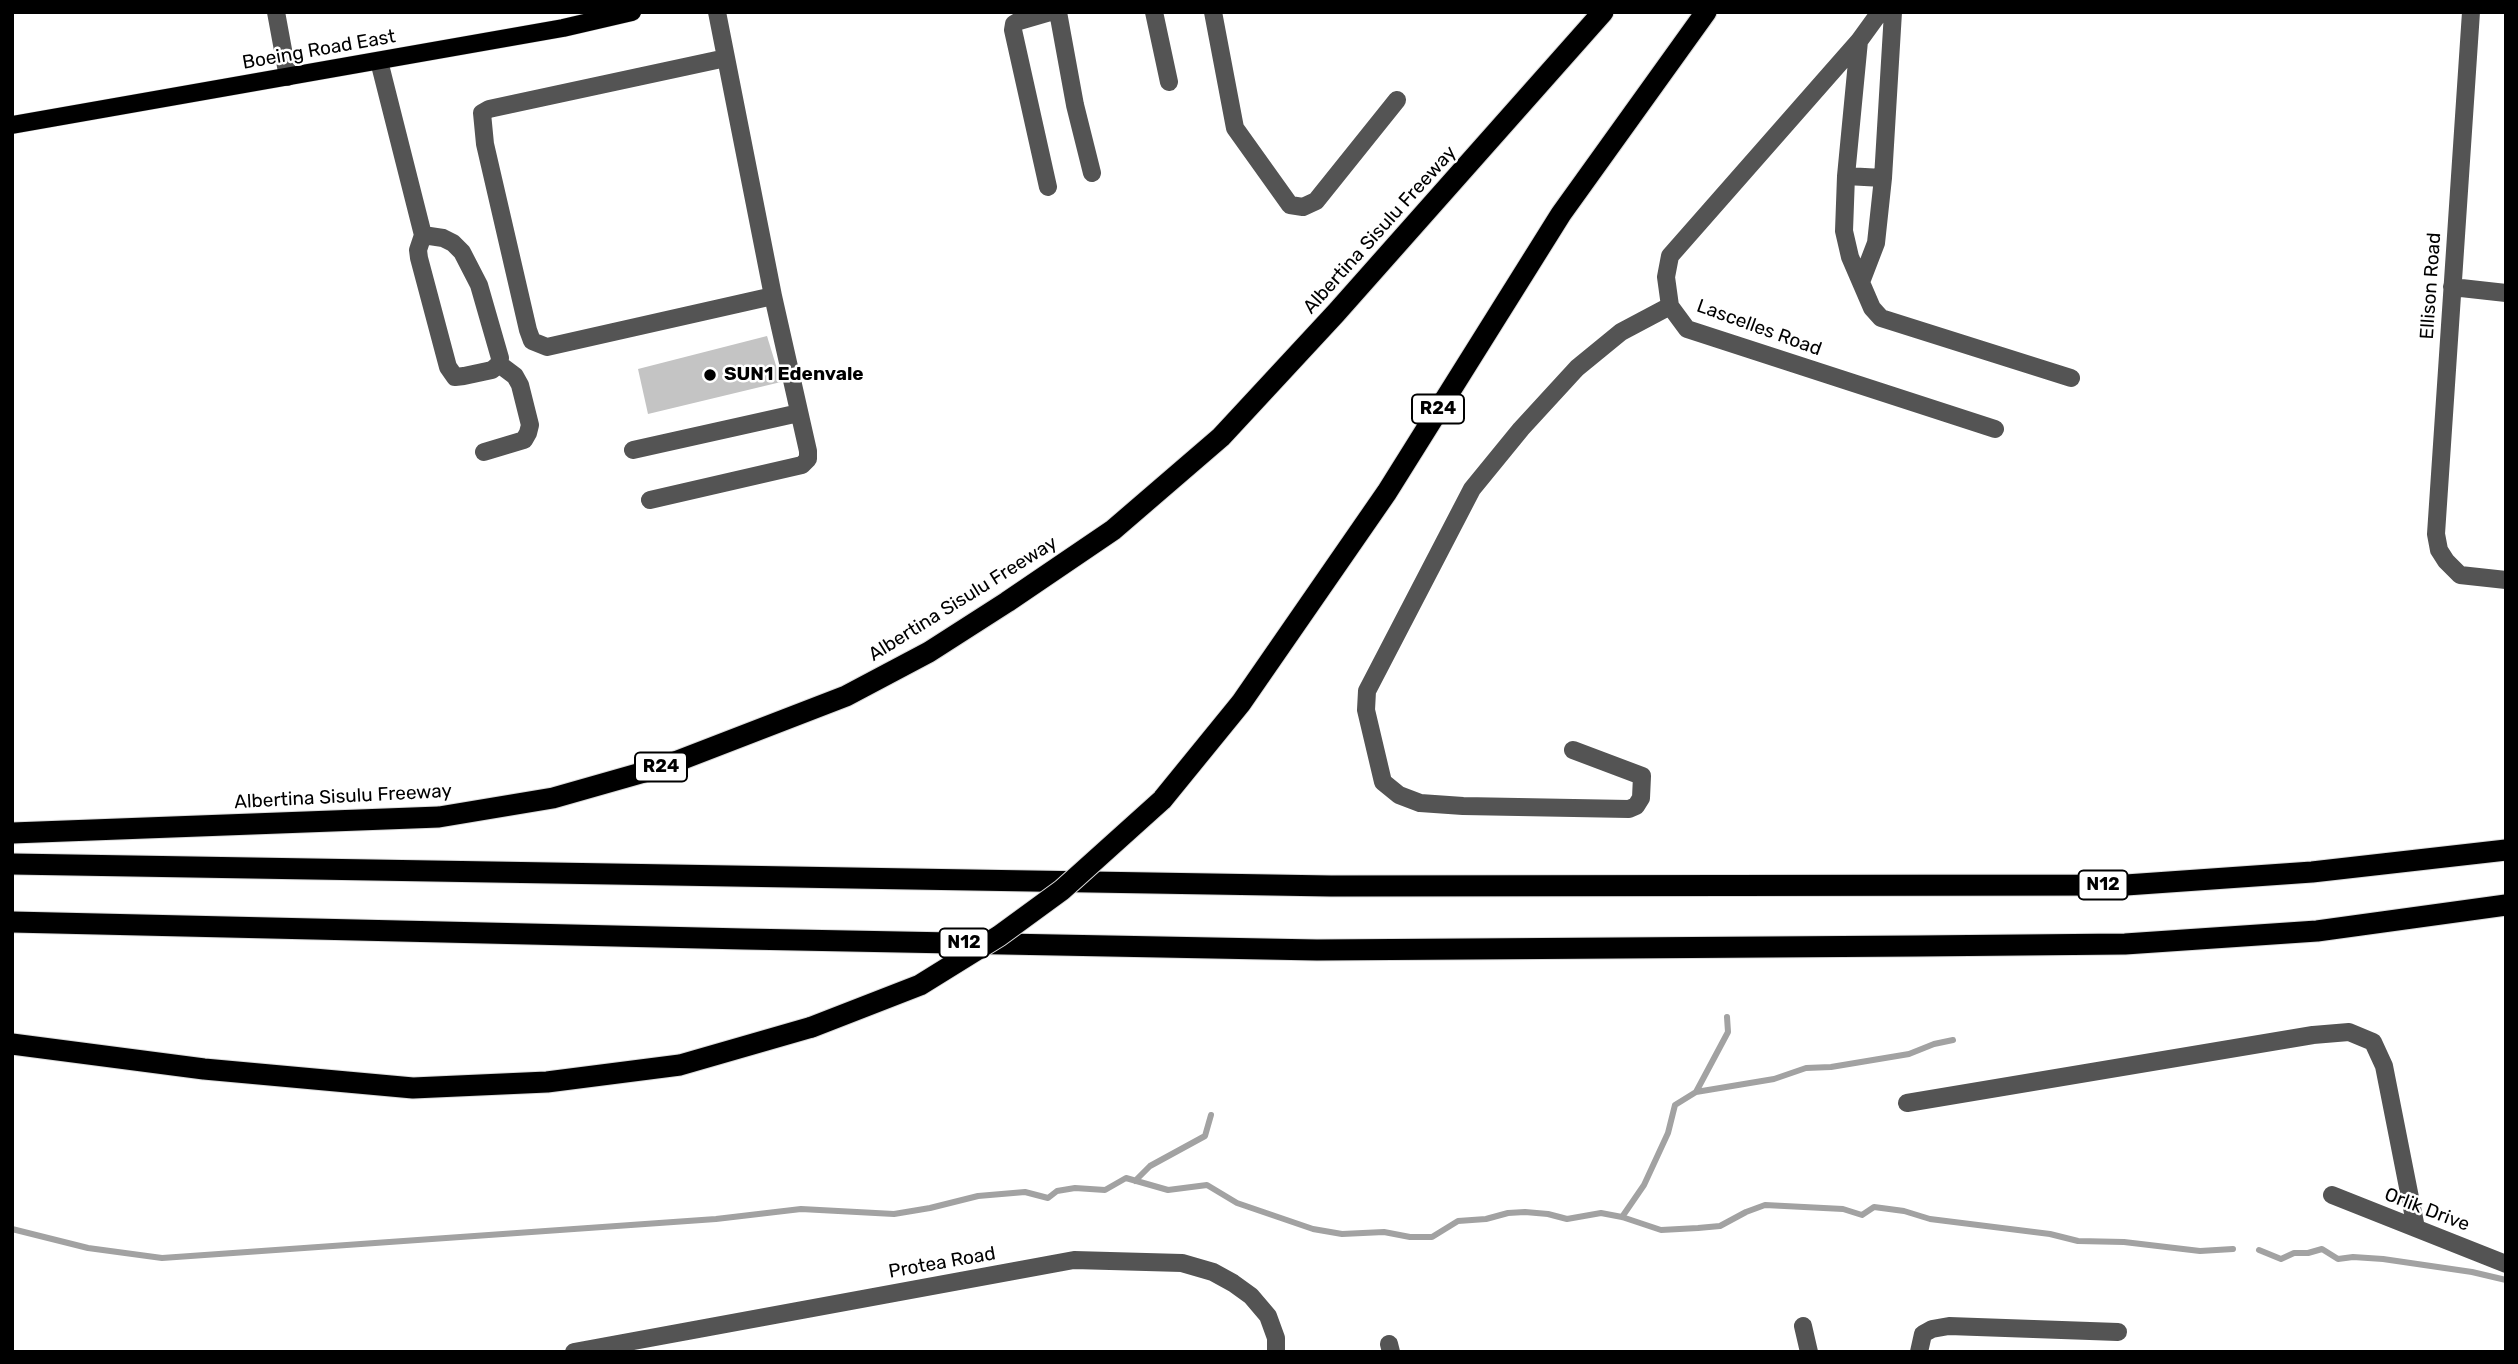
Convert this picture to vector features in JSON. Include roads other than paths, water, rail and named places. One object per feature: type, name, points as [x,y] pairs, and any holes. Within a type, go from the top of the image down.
[{"type":"highway","name":"Albertina Sisulu Freeway","points":[[12,834],[451,815],[553,798],[662,767],[846,696],[929,652],[1113,530],[1221,437],[1336,313],[1603,12]]},
{"type":"highway","name":"R24","points":[[12,1044],[204,1069],[413,1088],[547,1082],[680,1065],[812,1027],[920,985],[999,936],[1062,890],[1162,800],[1241,703],[1394,480],[1561,214],[1706,12]]},
{"type":"highway","name":"N12","points":[[12,864],[1331,886],[2112,885],[2312,872],[2506,850]]},
{"type":"highway","name":"N12","points":[[12,922],[1304,949],[1931,946],[2125,944],[2303,932],[2506,905]]},
{"type":"main road","name":"Boeing Road East","points":[[12,125],[563,28],[632,12]]},
{"type":"street","points":[[276,12],[288,77]]},
{"type":"street","points":[[650,500],[802,465],[808,459],[717,12]]},
{"type":"street","points":[[1048,187],[1013,30],[1014,24],[1019,21],[1049,12]]},
{"type":"street","points":[[1058,12],[1075,105],[1092,173]]},
{"type":"street","points":[[1154,12],[1169,82]]},
{"type":"street","points":[[1213,12],[1235,128],[1290,205],[1303,207],[1316,201],[1397,100]]},
{"type":"street","name":"Lascelles Road","points":[[1880,12],[1859,41],[1670,256],[1666,277],[1670,306],[1687,329],[1995,429]]},
{"type":"street","points":[[1861,282],[1876,243],[1883,178],[1893,12]]},
{"type":"street","name":"Ellison Road","points":[[2471,12],[2436,534],[2439,550],[2460,575],[2506,580]]},
{"type":"street","points":[[1859,41],[1846,176],[1844,232],[1850,257],[1866,298],[1881,318],[2071,378]]},
{"type":"street","points":[[726,58],[489,108],[482,113],[485,144],[532,341],[547,347],[773,296]]},
{"type":"street","points":[[379,61],[423,236],[418,250],[419,258],[448,367],[455,377],[492,370],[499,364],[500,358],[479,285],[462,252],[453,243],[443,238],[423,236]]},
{"type":"street","points":[[1846,176],[1883,178]]},
{"type":"street","points":[[2452,288],[2506,293]]},
{"type":"street","points":[[1573,750],[1642,776],[1641,798],[1636,806],[1629,809],[1420,803],[1399,794],[1383,782],[1366,710],[1367,691],[1472,489],[1521,429],[1577,368],[1621,332],[1670,306]]},
{"type":"street","points":[[484,452],[524,440],[530,425],[520,385],[515,376],[499,364]]},
{"type":"street","points":[[633,450],[799,413]]},
{"type":"street","points":[[1908,1103],[2349,1032],[2374,1042],[2384,1066],[2416,1228]]},
{"type":"street","name":"Orlik Drive","points":[[2332,1195],[2506,1264]]},
{"type":"street","name":"Protea Road","points":[[574,1352],[602,1349],[1074,1260],[1182,1263],[1213,1272],[1251,1296],[1260,1306],[1268,1317],[1276,1338],[1276,1352]]},
{"type":"street","points":[[1803,1326],[1809,1352]]},
{"type":"street","points":[[1919,1352],[1923,1334],[1932,1328],[1950,1326],[2118,1332]]},
{"type":"waterway","points":[[1696,1092],[1728,1032],[1727,1017]]},
{"type":"waterway","points":[[1622,1217],[1644,1185],[1668,1133],[1675,1105],[1696,1092],[1774,1079],[1806,1068],[1831,1067],[1909,1054],[1953,1040]]},
{"type":"waterway","points":[[1135,1181],[1150,1166],[1205,1136],[1211,1115]]},
{"type":"waterway","points":[[12,1229],[88,1248],[162,1258],[716,1219],[801,1209],[894,1214],[978,1196],[1025,1192],[1048,1198],[1057,1191],[1075,1188],[1105,1190],[1126,1178],[1168,1190],[1207,1185],[1237,1203],[1313,1229],[1342,1234],[1384,1232],[1410,1237],[1432,1237],[1458,1221],[1525,1212],[1567,1219],[1601,1213],[1661,1230],[1698,1228],[1720,1226],[1765,1205],[1843,1209],[1862,1215],[1874,1207],[1904,1211],[1930,1219],[2050,1234],[2078,1241],[2124,1242],[2200,1251],[2233,1249]]},
{"type":"waterway","points":[[2259,1250],[2281,1259],[2294,1253],[2322,1249],[2338,1259],[2383,1259],[2472,1272],[2506,1280]]},
{"type":"place","name":"SUN1 Edenvale","points":[[710,375]]}]
